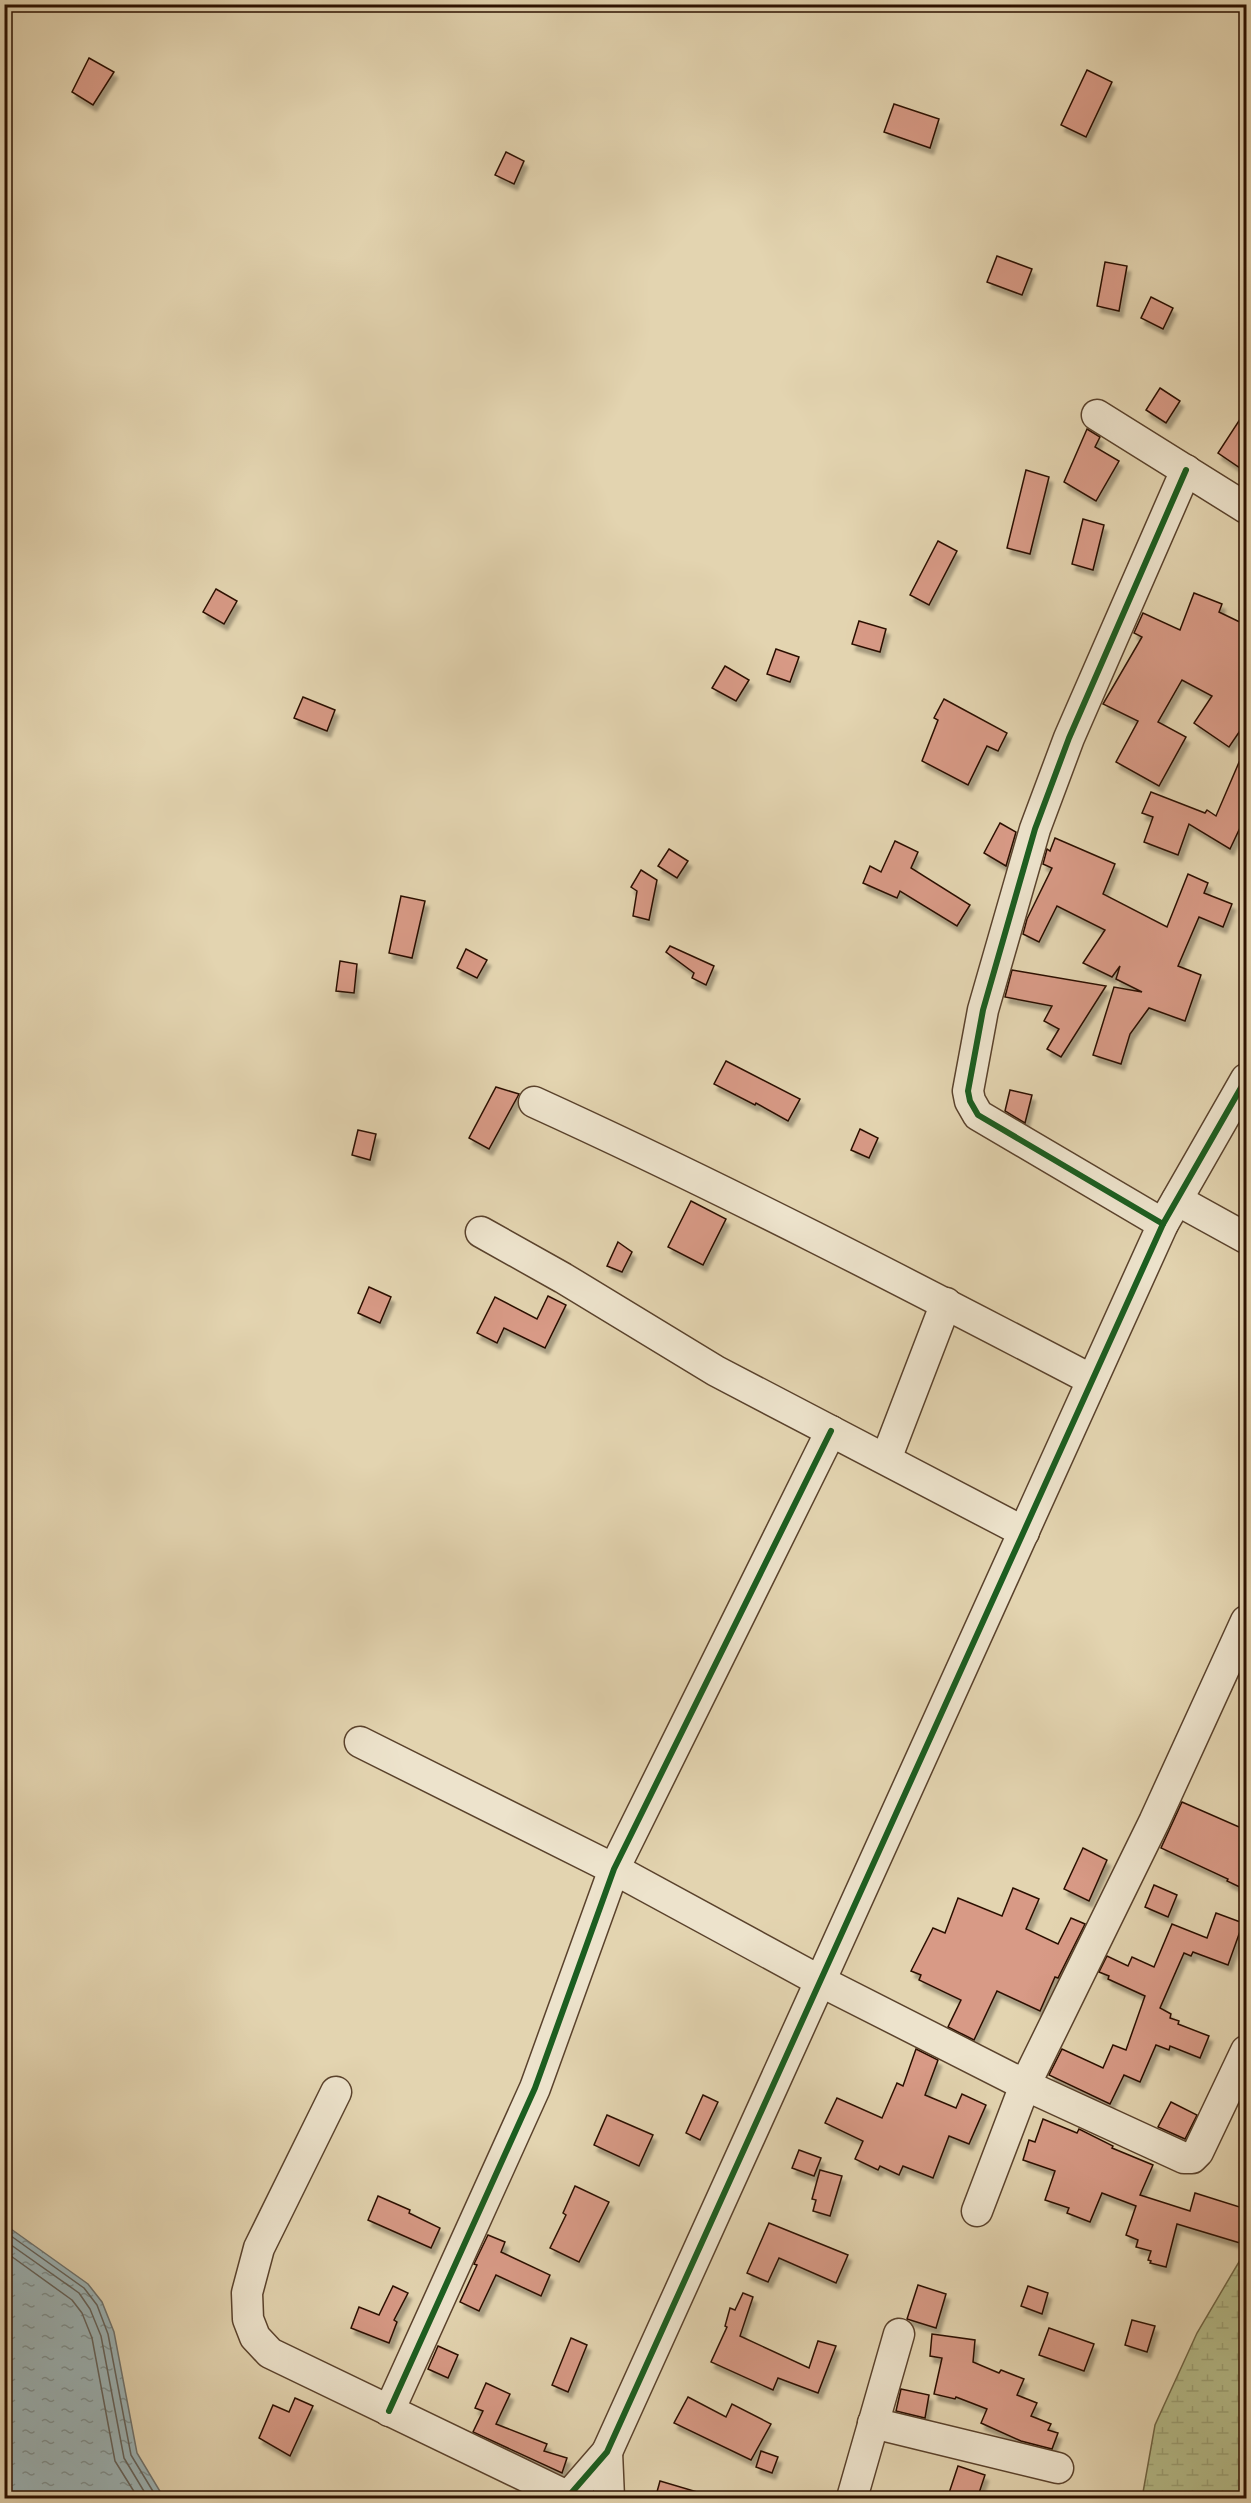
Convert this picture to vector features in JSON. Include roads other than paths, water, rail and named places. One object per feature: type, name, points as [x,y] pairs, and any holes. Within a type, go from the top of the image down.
[{"type":"street","points":[[1097,415],[1246,508]]},
{"type":"street","points":[[1186,470],[1069,738],[1035,829],[982,1010],[968,1091],[970,1101],[978,1115],[1170,1212],[1246,1238]]},
{"type":"street","points":[[336,2092],[259,2248],[247,2293],[248,2319],[255,2337],[270,2353],[569,2498],[607,2452],[1170,1212],[1246,1079]]},
{"type":"street","points":[[534,1102],[632,1147],[946,1303],[1092,1380]]},
{"type":"street","points":[[481,1232],[716,1371],[1024,1532]]},
{"type":"street","points":[[886,1459],[946,1303]]},
{"type":"street","points":[[389,2411],[535,2088],[614,1869],[831,1431]]},
{"type":"street","points":[[977,2211],[1025,2085],[1154,1822],[1246,1621]]},
{"type":"street","points":[[360,1742],[614,1869],[820,1981],[1025,2085],[1184,2158],[1192,2158],[1198,2152],[1246,2051]]},
{"type":"street","points":[[852,2499],[899,2334]]},
{"type":"street","points":[[873,2424],[1058,2468]]},
{"type":"street","points":[[607,2452],[609,2499]]},
{"type":"water","points":[[4,2224],[88,2284],[102,2302],[114,2332],[137,2453],[164,2498],[5,2498]]}]
